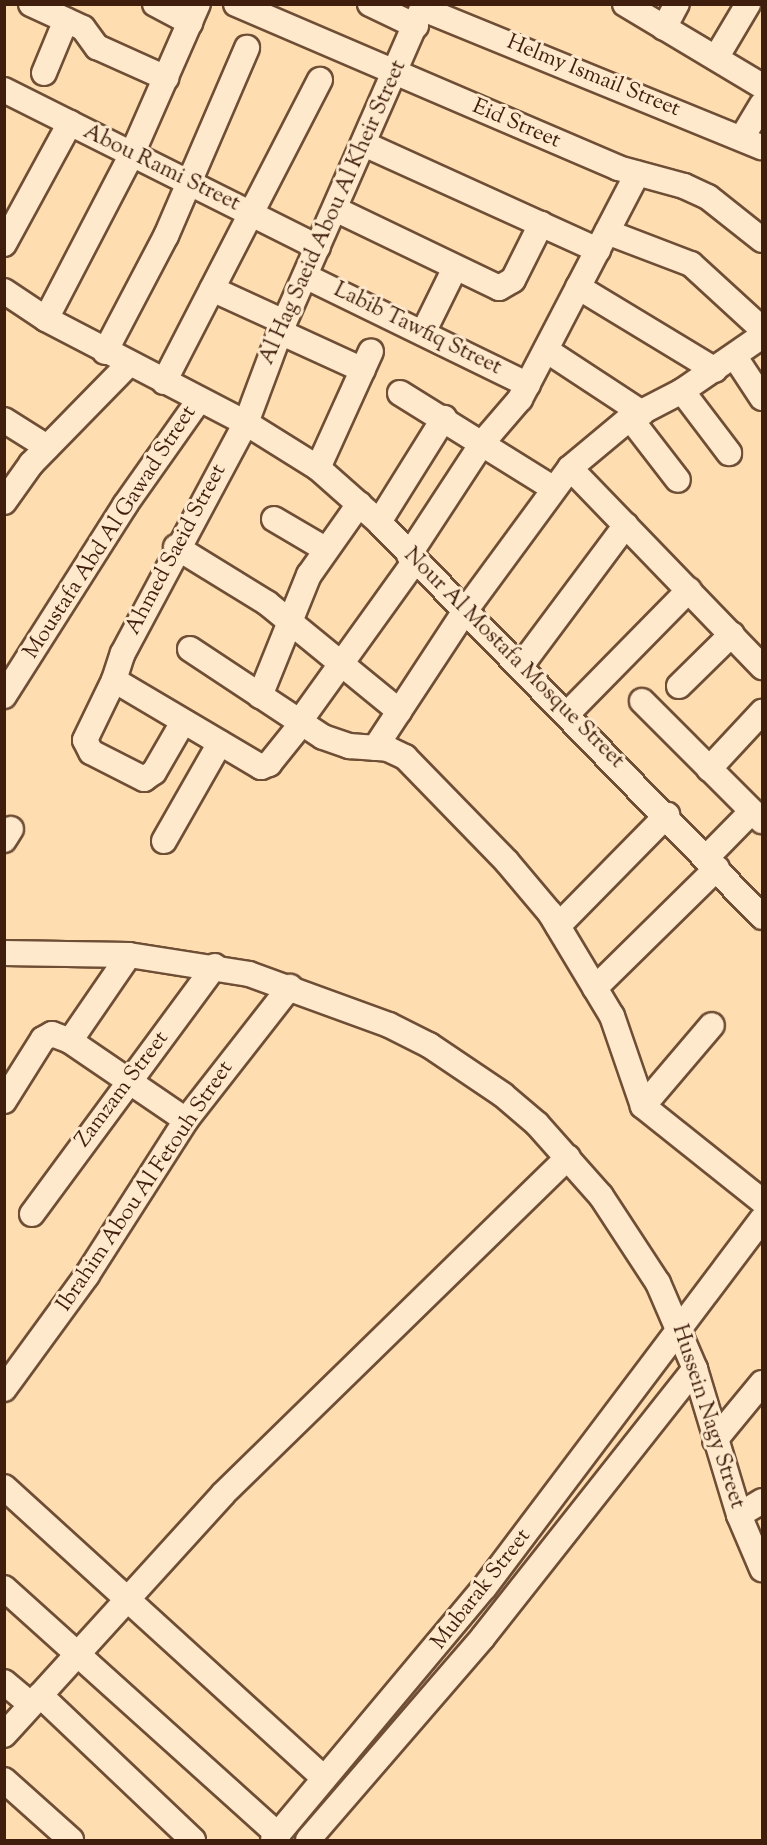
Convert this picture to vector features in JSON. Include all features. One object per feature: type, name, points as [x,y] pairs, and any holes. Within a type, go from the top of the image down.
[{"type":"street","points":[[46,319],[132,154],[194,14],[155,4]]},
{"type":"street","name":"Eid Street","points":[[236,4],[395,75],[637,174],[684,186],[708,197],[762,240]]},
{"type":"street","name":"Helmy Ismail Street","points":[[370,4],[421,13],[753,141]]},
{"type":"street","points":[[625,4],[762,86]]},
{"type":"street","points":[[664,28],[677,4]]},
{"type":"street","points":[[716,58],[748,4]]},
{"type":"street","points":[[31,5],[83,28],[97,47],[166,78]]},
{"type":"street","name":"Al Hag Saeid Abou Al Kheir Street","points":[[246,423],[282,327],[421,13]]},
{"type":"street","points":[[44,73],[66,20]]},
{"type":"street","points":[[105,352],[166,236],[247,48]]},
{"type":"street","points":[[164,382],[320,80]]},
{"type":"street","name":"Abou Rami Street","points":[[7,97],[70,123],[318,247]]},
{"type":"street","points":[[753,141],[762,104]]},
{"type":"street","points":[[4,244],[70,123]]},
{"type":"street","points":[[364,144],[541,224],[691,264],[762,329]]},
{"type":"street","points":[[114,680],[257,766],[265,766],[301,722],[342,664],[412,558],[483,442],[528,385],[637,174]]},
{"type":"street","points":[[335,209],[499,288],[507,285],[541,224]]},
{"type":"street","points":[[423,333],[455,268]]},
{"type":"street","name":"Labib Tawfiq Street","points":[[305,276],[528,385]]},
{"type":"street","points":[[578,287],[725,363],[762,398]]},
{"type":"street","points":[[212,289],[282,327],[367,361],[318,468]]},
{"type":"street","name":"Nour Al Mostafa Mosque Street","points":[[4,291],[46,319],[105,352],[246,423],[318,468],[379,522],[666,814],[762,917]]},
{"type":"street","points":[[375,748],[465,611],[570,468],[636,415],[682,391],[762,336]]},
{"type":"street","points":[[546,350],[636,415],[678,480]]},
{"type":"street","points":[[5,500],[47,447],[129,364]]},
{"type":"street","points":[[682,391],[729,453]]},
{"type":"street","points":[[400,393],[483,442],[554,489]]},
{"type":"street","name":"Moustafa Abd Al Gawad Street","points":[[5,695],[125,505],[199,400]]},
{"type":"street","points":[[379,522],[444,418]]},
{"type":"street","points":[[4,420],[47,447]]},
{"type":"street","name":"Ahmed Saeid Street","points":[[183,722],[154,772],[144,779],[91,752],[86,733],[114,680],[123,653],[176,547],[246,423]]},
{"type":"street","points":[[570,468],[762,667]]},
{"type":"street","points":[[261,696],[309,575],[359,504]]},
{"type":"street","points":[[274,519],[326,549]]},
{"type":"street","points":[[520,667],[626,525]]},
{"type":"street","points":[[176,547],[290,621],[399,711]]},
{"type":"street","points":[[567,714],[689,590]]},
{"type":"street","points":[[679,686],[732,634]]},
{"type":"street","points":[[190,650],[336,743],[388,749],[405,758],[507,862],[558,926],[618,1029],[643,1106],[762,1201]]},
{"type":"street","points":[[595,988],[757,816],[642,701]]},
{"type":"street","points":[[710,769],[762,712]]},
{"type":"street","points":[[164,841],[220,743]]},
{"type":"street","points":[[558,926],[666,814]]},
{"type":"street","name":"Hussein Nagy Street","points":[[4,953],[129,955],[215,966],[290,987],[389,1025],[467,1068],[537,1124],[568,1157],[631,1238],[681,1331],[695,1369],[739,1515],[762,1569]]},
{"type":"street","points":[[70,1041],[129,955]]},
{"type":"street","name":"Zamzam Street","points":[[32,1214],[215,966]]},
{"type":"street","name":"Ibrahim Abou Al Fetouh Street","points":[[4,1389],[87,1275],[186,1120],[290,987]]},
{"type":"street","points":[[643,1106],[712,1025]]},
{"type":"street","points":[[4,1101],[43,1039],[52,1034],[70,1041],[186,1120]]},
{"type":"street","points":[[4,1735],[223,1494],[568,1157]]},
{"type":"street","name":"Mubarak Street","points":[[275,1838],[460,1618],[681,1331],[762,1219]]},
{"type":"street","name":"Mubarak Street","points":[[308,1840],[483,1637],[695,1369]]},
{"type":"street","points":[[715,1440],[762,1383]]},
{"type":"street","points":[[4,1487],[129,1598],[324,1778]]},
{"type":"street","points":[[739,1515],[762,1501]]},
{"type":"street","points":[[4,1588],[79,1653],[275,1838]]},
{"type":"street","points":[[460,1618],[483,1637]]},
{"type":"street","points":[[4,1682],[36,1700],[193,1840]]},
{"type":"street","points":[[4,1780],[71,1840]]}]
